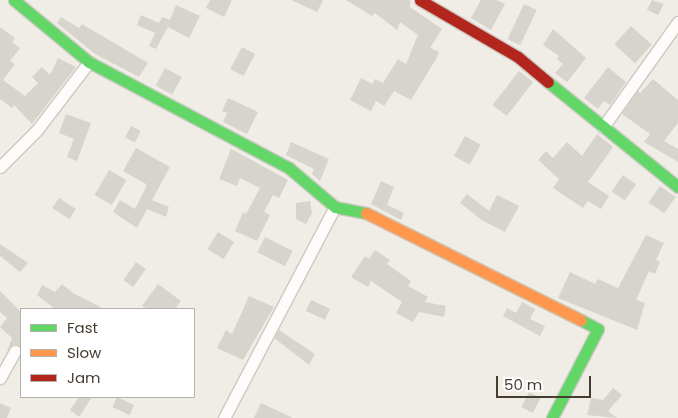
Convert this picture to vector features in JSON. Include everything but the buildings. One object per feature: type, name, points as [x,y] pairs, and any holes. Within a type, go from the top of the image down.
[{"type":"street","points":[[14,0],[89,62],[289,168],[335,206],[362,211],[598,329],[552,418]]},
{"type":"street","points":[[420,0],[518,57],[678,187]]},
{"type":"street","points":[[603,127],[678,22]]},
{"type":"street","points":[[0,167],[37,130],[89,62]]},
{"type":"street","points":[[224,418],[335,206]]},
{"type":"street","points":[[0,378],[15,351]]},
{"type":"traffic: fast","points":[[14,0],[89,62],[289,168],[335,207],[366,213]]},
{"type":"traffic: fast","points":[[548,82],[678,187]]},
{"type":"traffic: fast","points":[[552,418],[598,329],[581,320]]},
{"type":"traffic: slow","points":[[366,213],[581,320]]},
{"type":"traffic: jam","points":[[420,0],[518,57],[548,82]]}]
